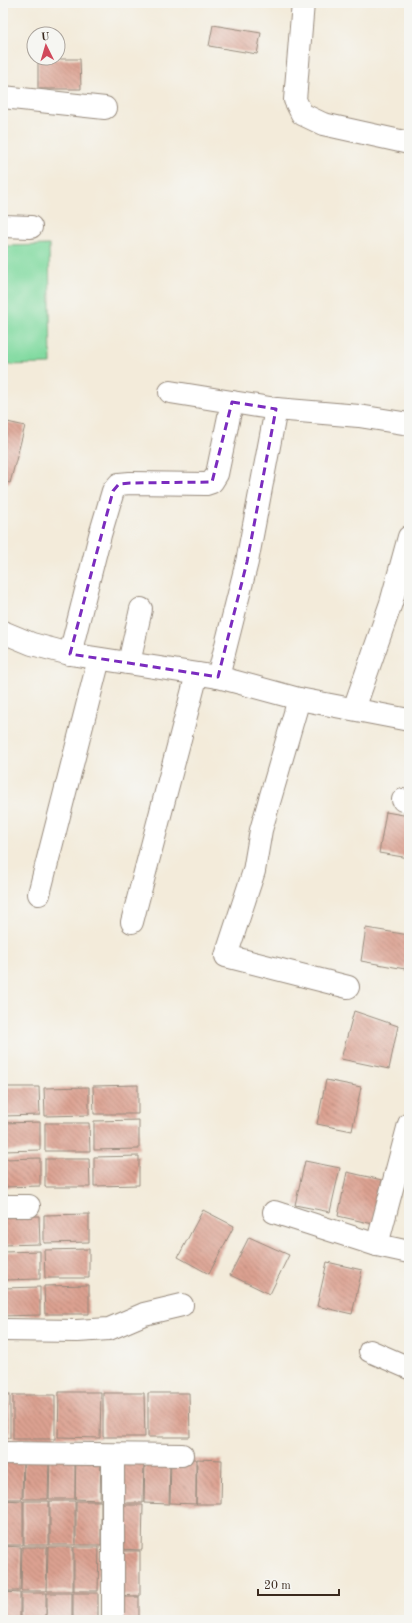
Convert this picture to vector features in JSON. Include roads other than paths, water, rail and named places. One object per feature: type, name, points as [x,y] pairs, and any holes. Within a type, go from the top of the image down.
[{"type":"street","points":[[303,3],[295,100],[302,114],[323,124],[409,143]]},
{"type":"street","points":[[5,97],[105,108]]},
{"type":"street","points":[[3,226],[31,227]]},
{"type":"street","points":[[170,392],[276,408],[359,416],[409,424]]},
{"type":"street","points":[[70,654],[100,535],[113,491],[119,484],[130,483],[206,484],[212,482],[217,474],[232,402]]},
{"type":"street","points":[[132,922],[208,676],[247,562],[276,408]]},
{"type":"street","points":[[354,709],[391,603],[409,537]]},
{"type":"street","points":[[129,663],[141,609]]},
{"type":"street","points":[[3,634],[32,644],[70,654],[208,676],[299,699],[409,720]]},
{"type":"street","points":[[39,894],[99,659]]},
{"type":"street","points":[[299,699],[261,830],[254,871],[226,956],[348,988]]},
{"type":"street","points":[[377,1245],[409,1124]]},
{"type":"street","points":[[3,1206],[29,1206]]},
{"type":"street","points":[[274,1212],[377,1245],[409,1252]]},
{"type":"street","points":[[3,1330],[77,1331],[109,1329],[144,1314],[182,1305]]},
{"type":"street","points":[[370,1351],[409,1368]]},
{"type":"street","points":[[3,1453],[182,1455]]},
{"type":"street","points":[[113,1455],[113,1620]]}]
